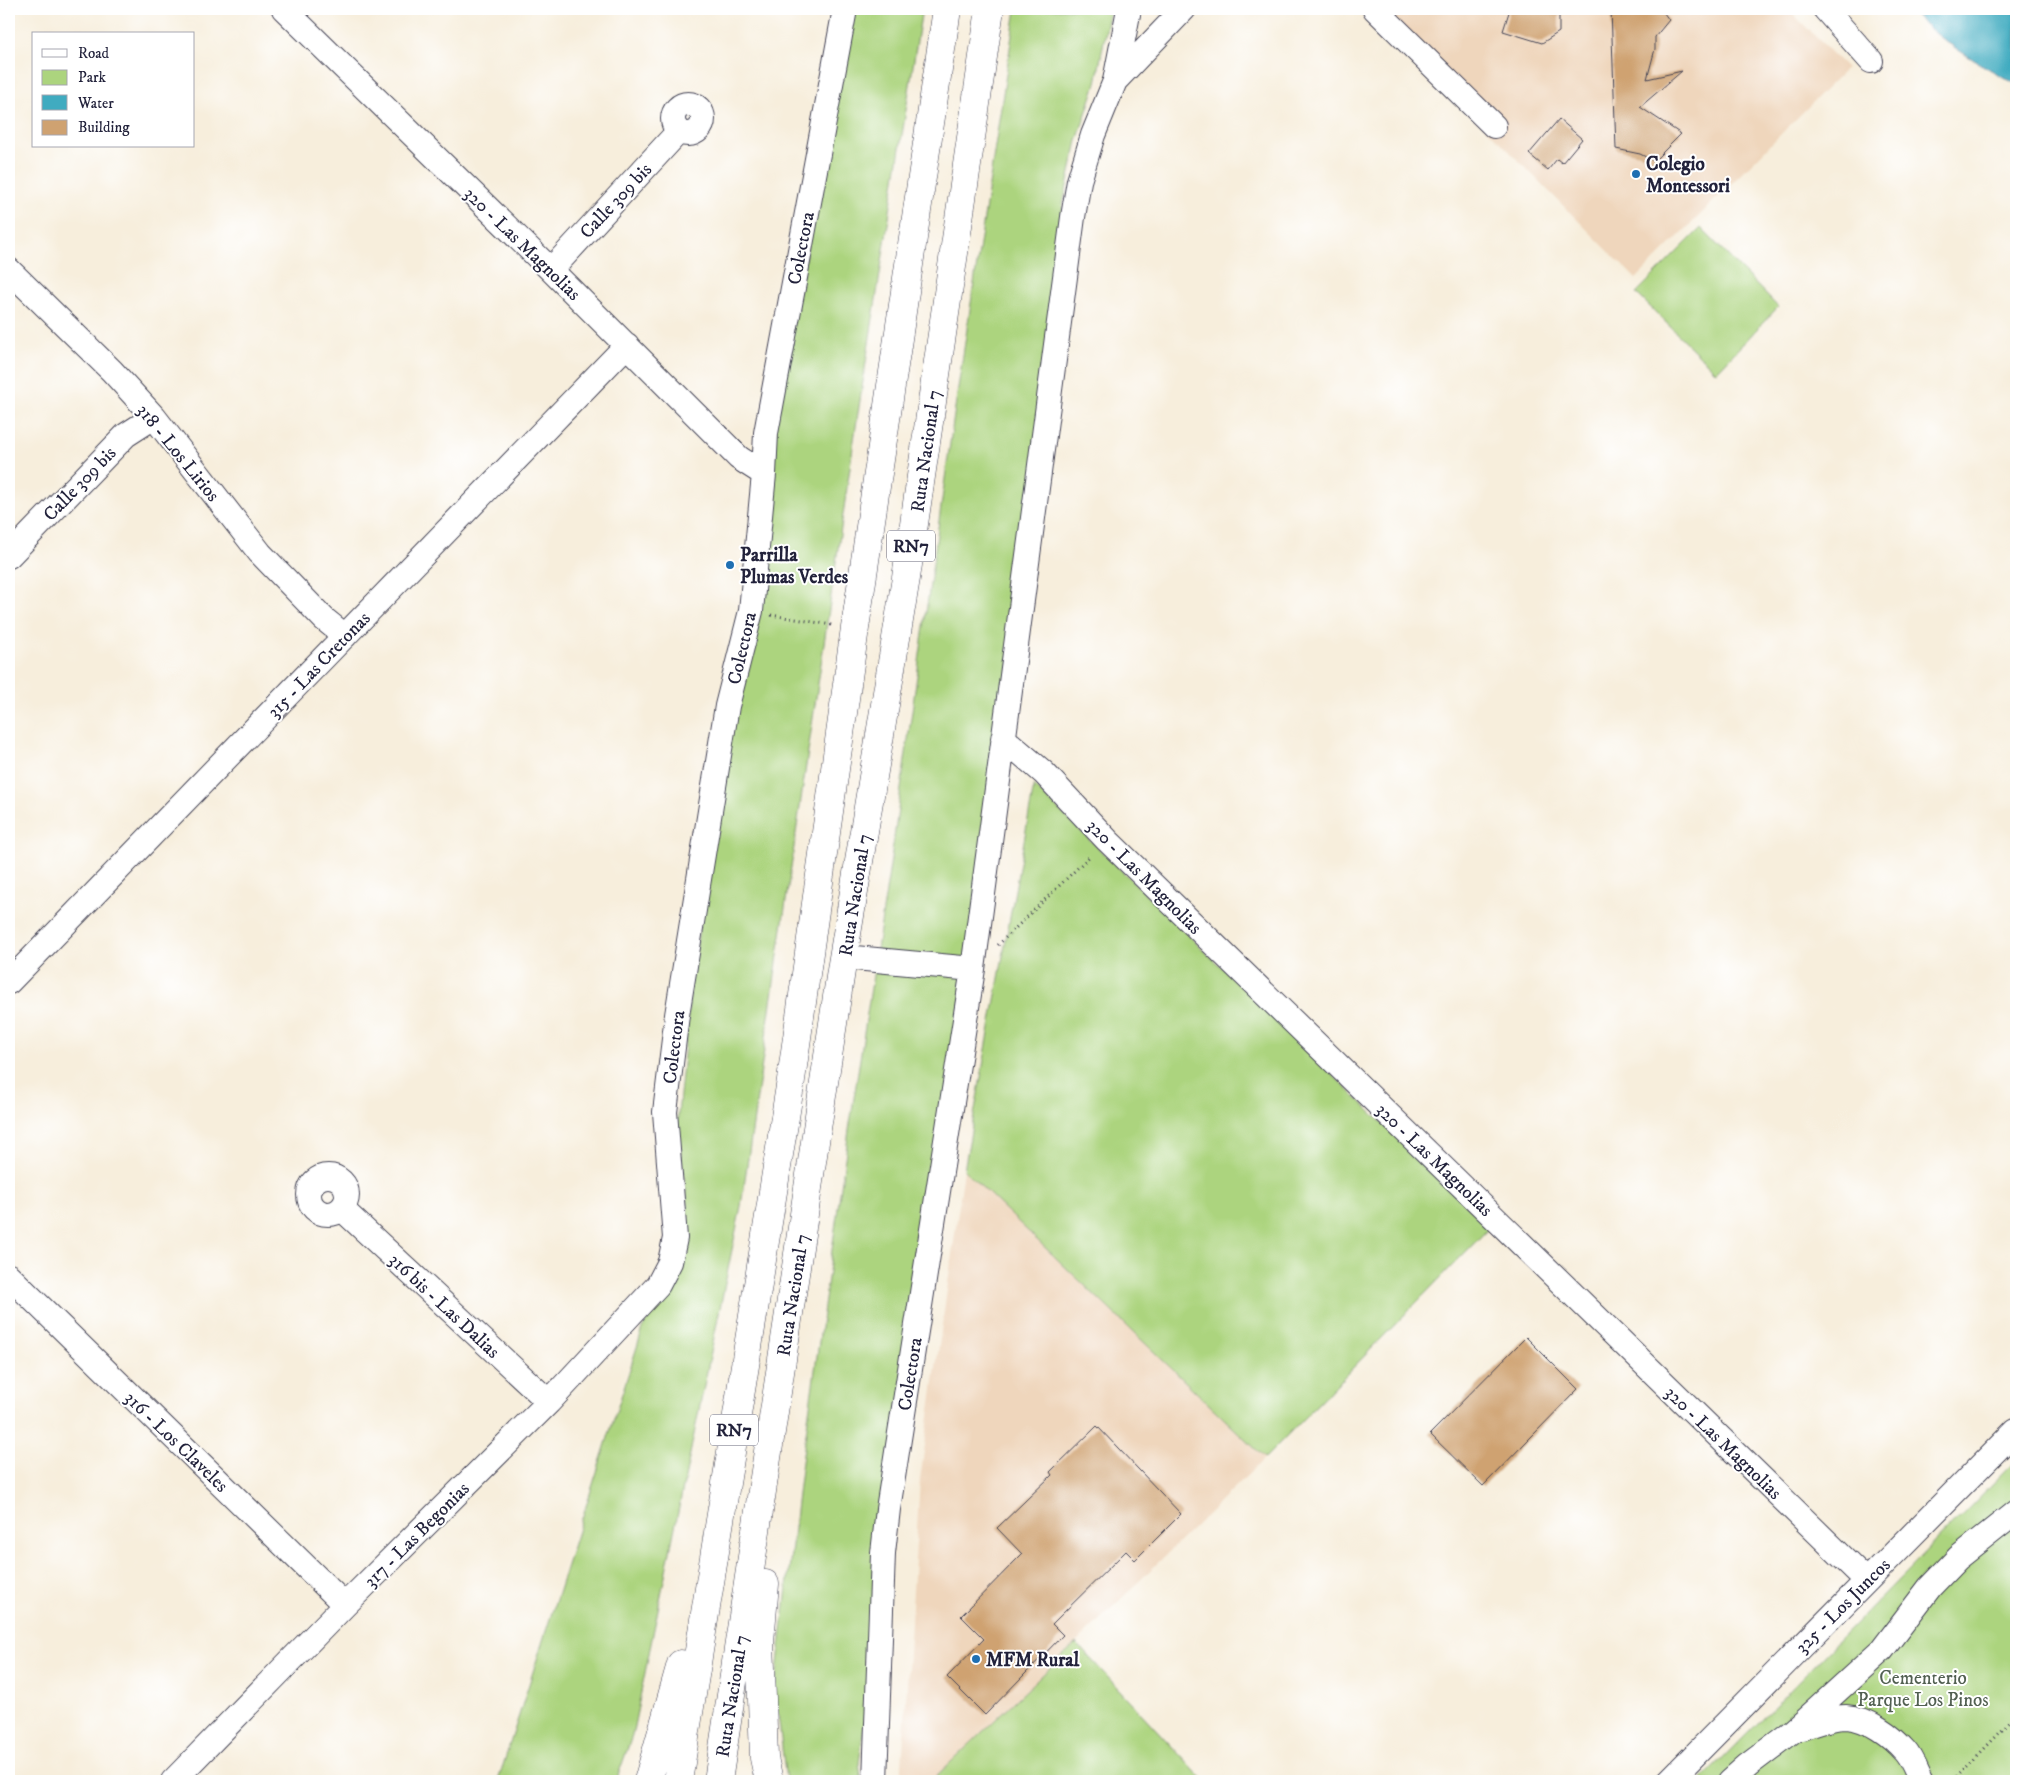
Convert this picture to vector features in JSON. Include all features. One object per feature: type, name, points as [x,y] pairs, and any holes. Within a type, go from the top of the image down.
[{"type":"highway","name":"Ruta Nacional 7","points":[[678,1781],[790,1080],[947,9]]},
{"type":"highway","name":"Ruta Nacional 7","points":[[718,1781],[844,957],[906,578],[990,9]]},
{"type":"highway","points":[[766,1469],[766,1582],[760,1641],[764,1758],[770,1781]]},
{"type":"highway","points":[[648,1781],[717,1535]]},
{"type":"street","name":"320 - Las Magnolias","points":[[284,9],[551,270],[739,458],[764,474]]},
{"type":"street","name":"Colectora","points":[[658,1285],[670,1262],[675,1238],[665,1112],[677,1015],[727,706],[751,611],[766,433],[845,9]]},
{"type":"street","name":"Colectora","points":[[875,1781],[883,1553],[888,1509],[973,969],[1076,199],[1079,181],[1093,135],[1115,81],[1129,9]]},
{"type":"street","points":[[1115,81],[1184,9]]},
{"type":"street","points":[[1374,9],[1494,126]]},
{"type":"street","points":[[1825,9],[1871,61]]},
{"type":"street","name":"Calle 309 bis","points":[[551,270],[680,131]]},
{"type":"street","name":"318 - Los Lirios","points":[[9,270],[112,371],[154,417],[260,553],[324,619],[345,636]]},
{"type":"street","name":"315 - Las Cretonas","points":[[9,982],[627,345]]},
{"type":"street","name":"Calle 309 bis","points":[[9,556],[126,435],[154,417]]},
{"type":"street","name":"320 - Las Magnolias","points":[[1004,738],[1044,773],[1108,840],[1866,1580]]},
{"type":"street","points":[[844,957],[973,969]]},
{"type":"street","name":"316 bis - Las Dalias","points":[[342,1209],[549,1402]]},
{"type":"street","name":"316 - Los Claveles","points":[[9,1276],[345,1605]]},
{"type":"street","name":"317 - Las Begonias","points":[[173,1781],[345,1605],[549,1402],[658,1285]]},
{"type":"street","name":"325 - Los Juncos","points":[[1669,1781],[2016,1430]]},
{"type":"street","points":[[1730,1781],[1748,1764],[1793,1731],[1882,1650],[1930,1587],[1958,1558],[2016,1512]]},
{"type":"street","points":[[1854,1675],[1852,1698],[1856,1714],[1861,1719],[1889,1735],[1906,1752],[1921,1781]]},
{"type":"street","points":[[1793,1731],[1833,1718],[1853,1718],[1871,1724]]},
{"type":"path","points":[[751,611],[855,628]]},
{"type":"path","points":[[973,969],[1108,840]]},
{"type":"path","points":[[1953,1781],[2016,1716]]},
{"type":"shaded area","name":"Colegio Montessori","points":[[1368,9],[1788,9],[1847,68],[1636,279]]},
{"type":"shaded area","points":[[964,1170],[1265,1458],[1076,1643],[931,1781],[901,1781],[920,1480]]},
{"type":"green space","points":[[853,9],[922,9],[858,413],[741,1206],[632,1736],[616,1781],[498,1781],[644,1325],[681,1264],[688,1205],[677,1125],[691,983],[775,416]]},
{"type":"green space","points":[[1016,9],[1110,9],[1096,83],[1077,141],[1063,204],[1052,282],[1034,489],[945,1107],[859,1764],[862,1781],[786,1781],[775,1689],[801,1469],[956,401]]},
{"type":"green space","points":[[1701,228],[1778,307],[1716,372],[1636,293]]},
{"type":"green space","points":[[1034,786],[1490,1227],[1265,1458],[964,1170]]},
{"type":"green space","name":"Cementerio Parque Los Pinos","points":[[2016,1460],[2016,1781],[1701,1781]]},
{"type":"green space","points":[[1076,1643],[1204,1781],[931,1781]]},
{"type":"water","points":[[1910,9],[2016,9],[2016,84],[1946,41],[1921,21]]},
{"type":"building","points":[[1510,9],[1559,9],[1559,32],[1542,43],[1503,31]]},
{"type":"building","points":[[1611,9],[1661,9],[1669,20],[1655,37],[1655,49],[1647,79],[1682,71],[1640,107],[1681,134],[1654,161],[1640,154],[1616,149]]},
{"type":"building","points":[[1559,119],[1582,139],[1562,163],[1557,159],[1548,170],[1529,154]]},
{"type":"building","points":[[1526,1337],[1578,1389],[1483,1486],[1430,1434]]},
{"type":"building","points":[[1097,1426],[1181,1514],[1135,1560],[1126,1551],[1052,1624],[1063,1635],[985,1715],[947,1677],[984,1639],[961,1616],[1022,1554],[997,1528],[1052,1475],[1050,1472]]},
{"type":"place","name":"Colegio Montessori","points":[[1636,174]]},
{"type":"place","name":"Parrilla Plumas Verdes","points":[[730,565]]},
{"type":"place","name":"MFM Rural","points":[[976,1659]]}]
